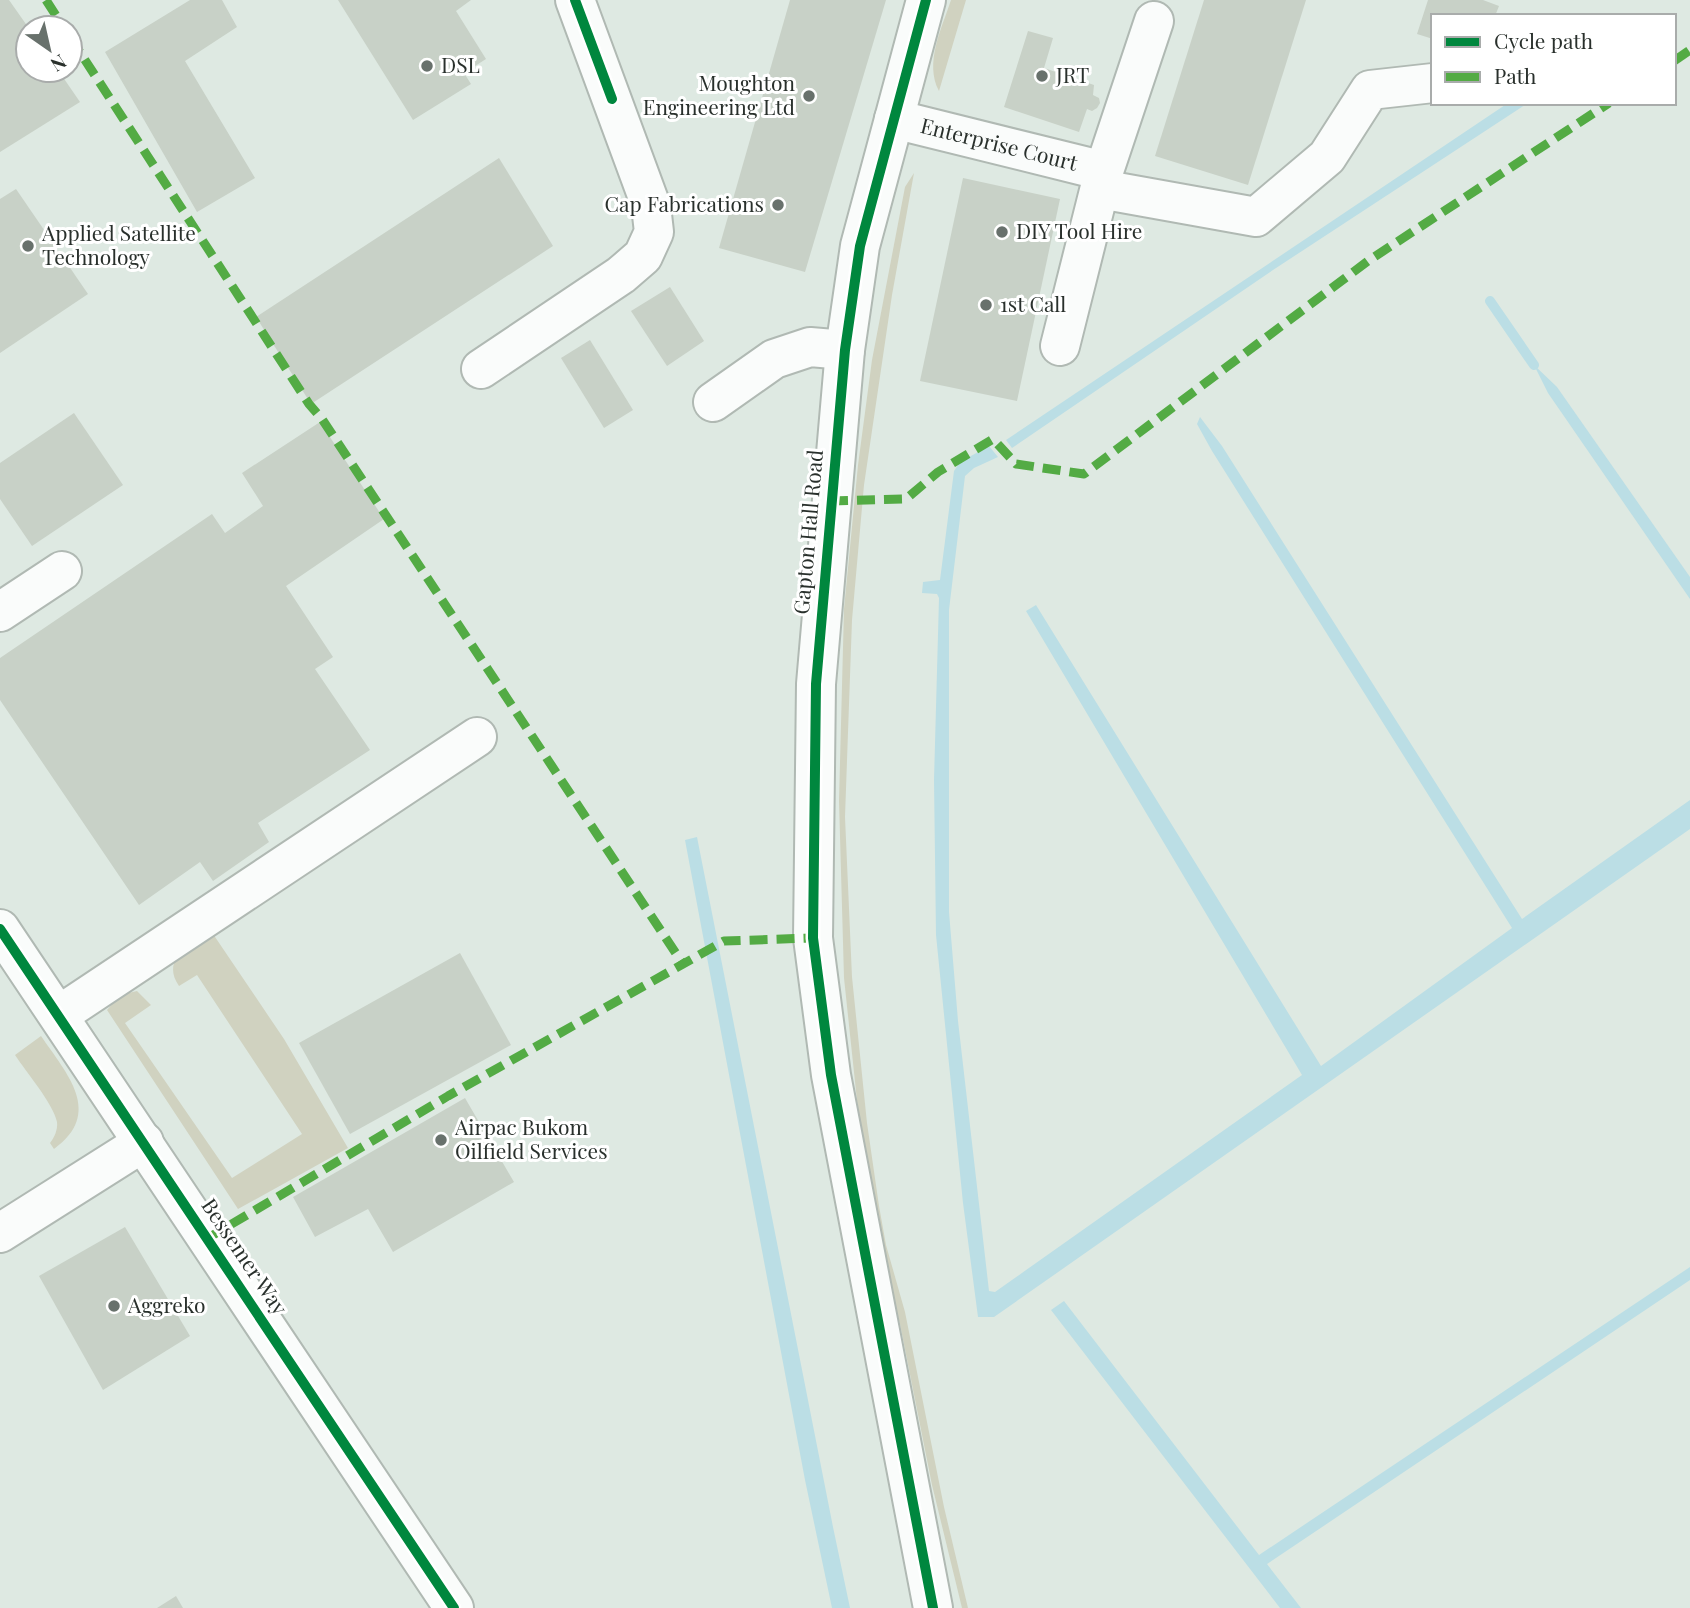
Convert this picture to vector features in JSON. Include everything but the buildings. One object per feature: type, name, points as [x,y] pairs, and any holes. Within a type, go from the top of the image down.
[{"type":"street","points":[[481,369],[621,275],[643,256],[654,232],[651,206],[575,0]]},
{"type":"street","name":"Gapton Hall Road","points":[[926,0],[860,246],[845,350],[816,684],[813,937],[831,1075],[933,1608]]},
{"type":"street","name":"Enterprise Court","points":[[1060,346],[1102,180],[1154,21]]},
{"type":"street","points":[[1102,180],[1256,217],[1327,157],[1370,90],[1431,83]]},
{"type":"street","name":"Enterprise Court","points":[[894,119],[1102,180]]},
{"type":"street","points":[[713,402],[774,359],[810,347],[845,350]]},
{"type":"street","points":[[0,612],[62,571]]},
{"type":"street","points":[[59,1015],[477,737]]},
{"type":"street","name":"Bessemer Way","points":[[0,929],[454,1608]]},
{"type":"street","points":[[0,1233],[144,1142]]},
{"type":"green space","points":[[951,0],[966,0],[939,91],[933,69],[934,57]]},
{"type":"green space","points":[[914,173],[892,295],[864,485],[852,620],[845,817],[852,977],[867,1123],[879,1206],[886,1245],[905,1312],[944,1507],[968,1608],[962,1608],[932,1485],[900,1324],[879,1251],[863,1157],[844,978],[839,801],[844,609],[858,465],[872,360],[905,187]]},
{"type":"green space","points":[[211,931],[284,1039],[348,1148],[238,1209],[107,1010],[120,995],[137,991],[151,1005],[125,1023],[232,1178],[302,1134],[197,975],[179,986],[174,976],[173,968],[180,954]]},
{"type":"green space","points":[[41,1036],[70,1079],[79,1107],[77,1122],[69,1135],[54,1149],[50,1143],[57,1128],[54,1114],[15,1055]]},
{"type":"water","points":[[1505,105],[1525,105],[1273,270],[1012,448],[1006,440]]},
{"type":"water","points":[[1534,365],[1557,387],[1690,577],[1690,599],[1548,393]]},
{"type":"water","points":[[1200,417],[1222,446],[1522,919],[1690,800],[1690,829],[994,1317],[978,1317],[963,1203],[936,935],[934,780],[939,598],[937,594],[922,593],[923,582],[940,580],[954,471],[960,462],[989,446],[998,457],[974,468],[965,476],[949,610],[949,912],[958,1021],[989,1291],[995,1292],[1302,1075],[1026,611],[1036,605],[1321,1066],[1512,928],[1212,451],[1197,424]]},
{"type":"water","points":[[697,837],[850,1608],[832,1608],[805,1480],[685,840]]},
{"type":"water","points":[[1690,1267],[1690,1280],[1267,1564],[1301,1608],[1280,1608],[1051,1310],[1064,1301],[1259,1555]]},
{"type":"waterway","points":[[1490,301],[1534,365]]},
{"type":"marked path","points":[[46,0],[55,14]]},
{"type":"marked path","points":[[1676,60],[1690,50]]},
{"type":"marked path","points":[[84,58],[309,404],[322,419],[683,964]]},
{"type":"marked path","points":[[830,501],[906,499],[938,472],[993,439],[1016,464],[1084,474],[1368,261],[1606,105]]},
{"type":"marked path","points":[[208,1238],[448,1096],[724,941],[813,938]]},
{"type":"cycle path","points":[[575,0],[612,99]]},
{"type":"cycle path","points":[[926,0],[860,246],[845,350],[816,684],[813,938],[831,1075],[933,1608]]},
{"type":"cycle path","points":[[0,929],[454,1608]]},
{"type":"place","name":"DSL","points":[[427,66]]},
{"type":"place","name":"JRT","points":[[1042,76]]},
{"type":"place","name":"Moughton Engineering Ltd","points":[[809,96]]},
{"type":"place","name":"Cap Fabrications","points":[[778,205]]},
{"type":"place","name":"DIY Tool Hire","points":[[1002,232]]},
{"type":"place","name":"Applied Satellite Technology","points":[[28,246]]},
{"type":"place","name":"1st Call","points":[[986,305]]},
{"type":"place","name":"Airpac Bukom Oilfield Services","points":[[441,1140]]},
{"type":"place","name":"Aggreko","points":[[114,1306]]}]
